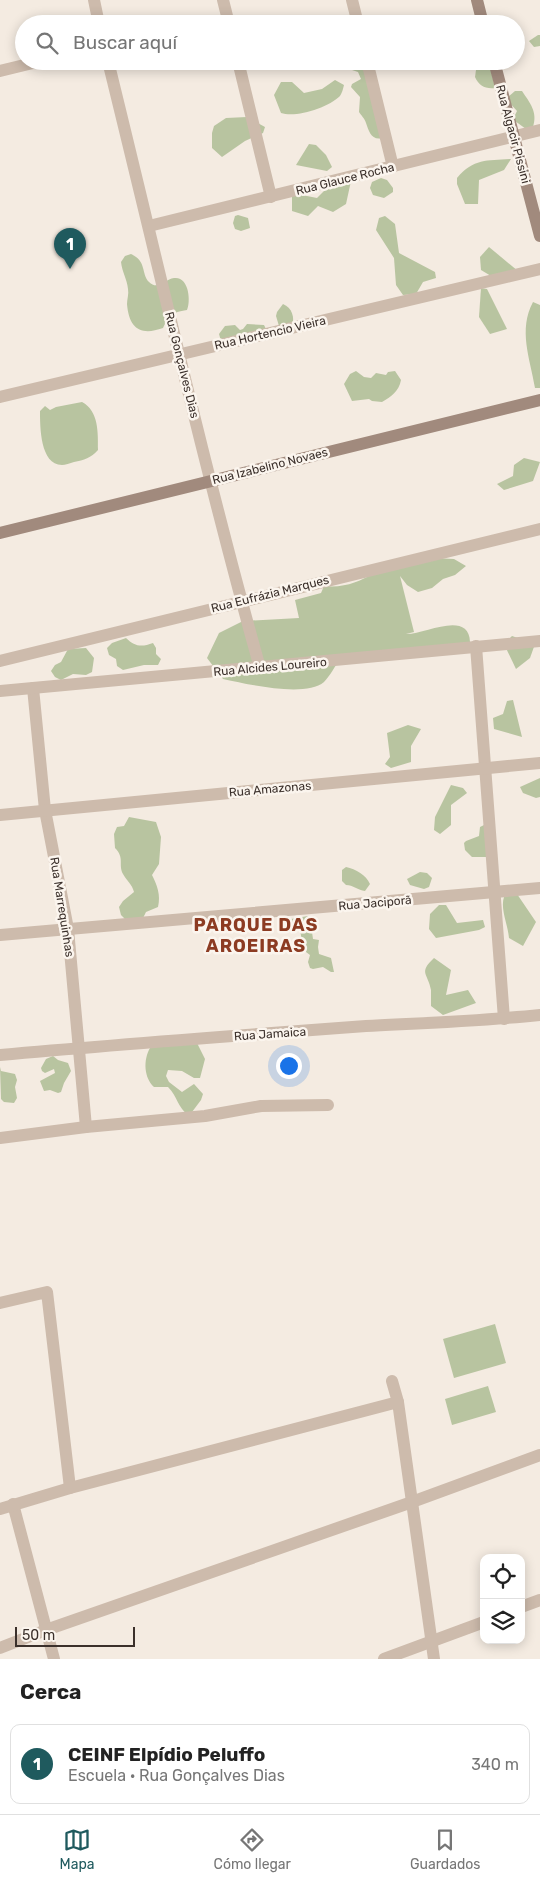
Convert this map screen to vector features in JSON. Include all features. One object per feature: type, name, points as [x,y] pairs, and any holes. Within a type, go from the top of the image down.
[{"type":"street","points":[[94,0],[97,15]]},
{"type":"street","points":[[223,0],[227,15]]},
{"type":"street","points":[[352,0],[356,15]]},
{"type":"street","points":[[477,0],[481,15]]},
{"type":"street","points":[[0,71],[15,67]]},
{"type":"street","name":"Rua Gonçalves Dias","points":[[110,70],[179,354],[241,601],[260,668]]},
{"type":"street","points":[[240,70],[271,197]]},
{"type":"street","points":[[369,70],[393,167]]},
{"type":"street","name":"Rua Algacir Pissini","points":[[496,70],[540,236]]},
{"type":"street","name":"Rua Glauce Rocha","points":[[149,226],[540,130]]},
{"type":"street","name":"Rua Hortencio Vieira","points":[[0,397],[540,270]]},
{"type":"street","name":"Rua Izabelino Novaes","points":[[0,533],[540,400]]},
{"type":"street","name":"Rua Eufrázia Marques","points":[[0,661],[540,529]]},
{"type":"street","name":"Rua Alcides Loureiro","points":[[0,691],[540,641]]},
{"type":"street","points":[[476,646],[504,1019]]},
{"type":"street","name":"Rua Marrequinhas","points":[[33,688],[45,810],[68,929],[86,1127]]},
{"type":"street","name":"Rua Amazonas","points":[[0,815],[540,763]]},
{"type":"street","name":"Rua Jaciporã","points":[[0,935],[540,888]]},
{"type":"street","name":"Rua Jamaica","points":[[0,1055],[368,1026],[504,1019],[540,1015]]},
{"type":"street","points":[[0,1138],[86,1127],[205,1116],[261,1106],[328,1105]]},
{"type":"street","points":[[0,1303],[47,1292],[70,1488]]},
{"type":"street","points":[[392,1381],[398,1402],[430,1642],[434,1659]]},
{"type":"street","points":[[0,1508],[398,1402]]},
{"type":"street","points":[[0,1648],[540,1455]]},
{"type":"street","points":[[13,1504],[54,1659]]},
{"type":"street","points":[[525,1606],[540,1600]]},
{"type":"street","points":[[384,1659],[480,1623]]},
{"type":"green space","points":[[540,35],[540,46],[534,47],[529,41]]},
{"type":"green space","points":[[352,70],[368,70],[383,138],[379,139],[371,135],[365,120],[359,112],[360,97],[351,87],[352,84],[361,79],[358,72]]},
{"type":"green space","points":[[476,70],[491,70],[495,88],[483,86],[478,83],[475,77]]},
{"type":"green space","points":[[335,80],[344,85],[340,96],[335,100],[312,111],[295,114],[281,113],[274,95],[281,82],[292,82],[304,93],[322,89]]},
{"type":"green space","points":[[515,91],[522,91],[534,112],[533,127],[526,129],[515,121],[514,117],[517,111],[508,101],[508,97]]},
{"type":"green space","points":[[247,117],[265,127],[263,133],[245,141],[222,157],[212,148],[214,126],[226,118]]},
{"type":"green space","points":[[309,144],[316,145],[326,155],[332,167],[327,171],[296,165]]},
{"type":"green space","points":[[511,159],[504,170],[479,180],[478,204],[465,204],[457,184],[457,178],[463,172],[481,162]]},
{"type":"green space","points":[[381,178],[387,180],[393,188],[393,192],[384,198],[373,195],[370,188],[372,182]]},
{"type":"green space","points":[[351,181],[346,204],[333,212],[318,206],[308,216],[292,211],[292,193],[317,198],[333,182]]},
{"type":"green space","points":[[235,216],[248,218],[250,228],[241,231],[235,229],[233,223]]},
{"type":"green space","points":[[385,216],[395,224],[399,253],[435,272],[436,278],[423,282],[416,294],[403,295],[396,285],[394,258],[376,230],[379,218]]},
{"type":"green space","points":[[489,247],[518,271],[501,282],[481,270],[480,257]]},
{"type":"green space","points":[[131,254],[142,264],[147,279],[152,284],[158,285],[174,278],[179,278],[186,285],[189,295],[187,310],[172,315],[163,328],[142,331],[133,325],[130,319],[127,304],[127,285],[121,262],[125,256]]},
{"type":"green space","points":[[481,288],[487,289],[507,329],[490,334],[479,317]]},
{"type":"green space","points":[[533,302],[540,305],[540,388],[535,388],[526,344],[526,323]]},
{"type":"green space","points":[[283,304],[292,313],[292,326],[279,326],[276,316]]},
{"type":"green space","points":[[247,324],[264,325],[267,331],[221,341],[219,334],[225,326],[235,325],[240,330]]},
{"type":"green space","points":[[356,371],[364,377],[371,378],[376,373],[386,375],[388,372],[395,371],[401,380],[394,393],[382,402],[369,399],[352,401],[344,384],[350,374]]},
{"type":"green space","points":[[82,402],[88,406],[95,417],[98,450],[90,457],[81,460],[63,465],[55,463],[49,459],[45,452],[41,435],[40,411],[45,406],[50,410]]},
{"type":"green space","points":[[524,458],[540,462],[533,481],[504,490],[497,484],[513,476],[514,465]]},
{"type":"green space","points":[[413,557],[454,559],[466,566],[455,575],[443,579],[432,588],[418,592],[407,585],[400,576],[414,632],[406,634],[454,625],[462,627],[468,632],[470,642],[340,659],[324,682],[315,687],[304,689],[275,688],[223,679],[207,658],[219,633],[243,621],[299,618],[295,600],[321,593],[324,586],[338,586],[361,580],[401,560]]},
{"type":"green space","points":[[512,636],[535,644],[530,658],[516,669],[504,644]]},
{"type":"green space","points":[[126,638],[132,643],[139,645],[153,643],[156,648],[156,654],[161,659],[158,665],[144,665],[123,670],[117,666],[116,659],[109,655],[107,648],[112,643]]},
{"type":"green space","points":[[86,648],[94,658],[92,672],[86,675],[73,674],[61,680],[55,677],[51,671],[55,665],[61,662],[68,649]]},
{"type":"green space","points":[[513,700],[522,737],[494,729],[493,718],[503,714],[507,701]]},
{"type":"green space","points":[[408,725],[421,729],[411,746],[411,762],[391,768],[385,764],[390,757],[387,733]]},
{"type":"green space","points":[[540,778],[540,797],[536,798],[523,793],[520,787]]},
{"type":"green space","points":[[451,785],[463,788],[467,793],[451,805],[451,825],[440,834],[434,830],[435,817]]},
{"type":"green space","points":[[129,817],[156,822],[161,837],[159,864],[152,875],[157,886],[159,898],[158,907],[146,912],[143,918],[125,919],[121,915],[119,907],[134,892],[122,870],[121,858],[115,848],[114,834],[117,827],[124,826]]},
{"type":"green space","points":[[486,824],[486,857],[472,857],[465,850],[464,843],[479,836],[480,827]]},
{"type":"green space","points":[[346,867],[357,871],[366,878],[370,884],[365,891],[346,885],[342,881],[342,870]]},
{"type":"green space","points":[[420,872],[427,873],[432,878],[429,887],[424,889],[410,885],[407,879]]},
{"type":"green space","points":[[510,894],[517,894],[536,922],[523,946],[509,938],[503,902],[504,897]]},
{"type":"green space","points":[[439,905],[446,905],[457,923],[483,920],[485,927],[479,930],[436,938],[429,929],[430,914]]},
{"type":"green space","points":[[308,916],[310,918],[313,939],[319,940],[319,954],[331,958],[334,972],[323,967],[310,968],[308,962],[310,955],[302,949],[299,930],[291,926],[291,919]]},
{"type":"green space","points":[[434,958],[451,970],[446,995],[468,990],[476,1003],[443,1015],[431,1006],[430,984],[425,970]]},
{"type":"green space","points":[[196,1041],[205,1059],[200,1078],[194,1078],[182,1071],[168,1070],[166,1076],[169,1082],[182,1092],[194,1084],[203,1094],[201,1100],[189,1116],[182,1109],[168,1087],[154,1087],[148,1079],[146,1074],[146,1058],[150,1048]]},
{"type":"green space","points":[[53,1056],[58,1060],[68,1063],[71,1071],[61,1092],[58,1093],[50,1090],[44,1091],[40,1081],[55,1073],[54,1069],[45,1073],[41,1068],[46,1059]]},
{"type":"green space","points":[[0,1067],[1,1071],[15,1074],[17,1098],[14,1103],[4,1102],[1,1099]]},
{"type":"green space","points":[[495,1324],[506,1363],[454,1378],[443,1339]]},
{"type":"green space","points":[[488,1386],[496,1412],[452,1425],[445,1399]]},
{"type":"place","name":"CEINF Elpídio Peluffo","points":[[70,269]]},
{"type":"district","name":"PARQUE DAS AROEIRAS","points":[[256,935]]}]
